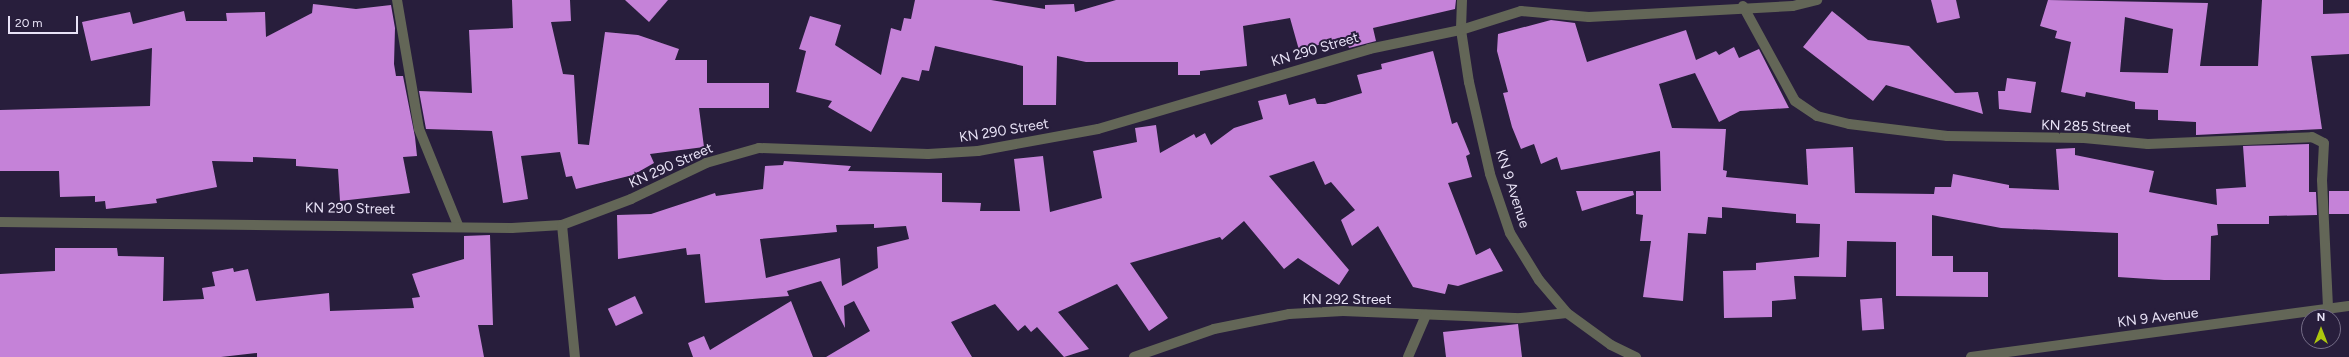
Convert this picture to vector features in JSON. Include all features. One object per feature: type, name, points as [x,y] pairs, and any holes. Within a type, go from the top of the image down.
[{"type":"street","points":[[397,0],[419,129],[458,225]]},
{"type":"street","name":"KN 9 Avenue","points":[[1462,0],[1461,30],[1490,174],[1510,233],[1538,280],[1567,313],[1611,345],[1636,357]]},
{"type":"street","name":"KN 290 Street","points":[[0,222],[458,225],[512,228],[562,225],[631,199],[706,163],[759,148],[928,154],[978,151],[1098,129],[1369,49],[1461,30],[1521,11],[1589,17],[1793,3],[1816,0]]},
{"type":"street","name":"KN 285 Street","points":[[1743,6],[1795,101],[1817,116],[1849,124],[1947,136],[2084,138],[2148,144],[2312,137],[2324,143],[2322,180],[2328,308]]},
{"type":"street","points":[[562,225],[575,357]]},
{"type":"street","name":"KN 9 Avenue","points":[[1971,357],[2349,306]]},
{"type":"street","name":"KN 292 Street","points":[[1134,357],[1214,329],[1289,314],[1343,311],[1521,318],[1567,313]]},
{"type":"street","points":[[1408,357],[1426,315]]},
{"type":"building","points":[[512,0],[570,0],[571,21],[551,22],[563,74],[574,75],[578,144],[589,145],[605,32],[638,35],[679,49],[675,60],[707,60],[707,83],[769,83],[769,108],[699,108],[704,147],[650,154],[654,163],[633,175],[576,189],[572,176],[566,177],[560,152],[521,156],[528,199],[503,203],[492,131],[426,129],[419,91],[472,93],[469,30],[513,28]]},
{"type":"building","points":[[625,0],[668,0],[649,22]]},
{"type":"building","points":[[915,0],[991,0],[1045,9],[1045,5],[1074,4],[1075,12],[1116,0],[1456,0],[1455,9],[1373,28],[1376,41],[1349,48],[1346,38],[1299,50],[1290,18],[1243,26],[1247,66],[1200,71],[1200,75],[1178,75],[1178,62],[1086,62],[1057,56],[1056,105],[1023,105],[1023,66],[935,46],[929,71],[922,70],[919,81],[902,77],[871,132],[828,107],[832,101],[796,92],[806,51],[799,49],[810,16],[841,25],[835,45],[881,75],[891,28],[901,31],[904,18],[911,19]]},
{"type":"building","points":[[1931,0],[1956,0],[1960,18],[1937,23]]},
{"type":"building","points":[[2048,0],[2208,3],[2200,66],[2258,66],[2262,0],[2323,0],[2323,14],[2349,13],[2349,54],[2311,56],[2322,129],[2196,135],[2196,122],[2158,120],[2158,110],[2135,109],[2135,102],[2086,92],[2085,97],[2061,92],[2071,42],[2055,38],[2057,31],[2040,26]],"holes":[[[2125,17],[2173,29],[2168,73],[2120,72]]]},
{"type":"building","points":[[313,4],[356,9],[391,5],[395,28],[394,64],[396,76],[403,76],[415,137],[417,156],[403,157],[410,193],[340,201],[338,169],[296,166],[296,159],[253,157],[253,162],[212,161],[217,187],[156,199],[157,203],[106,209],[105,201],[95,202],[95,196],[60,197],[59,171],[0,171],[0,110],[150,106],[152,48],[91,61],[82,22],[130,12],[133,24],[184,11],[186,21],[227,21],[226,13],[265,12],[266,37],[312,13]]},
{"type":"building","points":[[1832,11],[1868,40],[1909,46],[1955,93],[1978,92],[1983,114],[1886,85],[1873,101],[1803,47]]},
{"type":"building","points":[[1551,20],[1575,23],[1587,62],[1686,30],[1696,60],[1716,51],[1719,55],[1734,47],[1739,58],[1759,49],[1789,108],[1740,111],[1719,122],[1695,73],[1659,84],[1672,128],[1726,129],[1723,170],[1727,171],[1726,177],[1808,185],[1806,149],[1853,147],[1855,193],[1934,194],[1935,187],[1951,187],[1953,174],[2009,185],[2009,188],[2059,190],[2056,149],[2075,148],[2075,155],[2154,171],[2149,192],[2217,205],[2216,189],[2246,187],[2243,146],[2309,144],[2309,192],[2316,192],[2317,215],[2269,216],[2269,224],[2217,224],[2218,235],[2211,236],[2210,280],[2164,280],[2118,277],[2118,233],[2001,228],[1932,215],[1932,256],[1953,256],[1953,272],[1988,272],[1988,297],[1896,296],[1896,242],[1847,241],[1846,277],[1794,276],[1796,299],[1772,301],[1772,317],[1724,318],[1723,271],[1756,270],[1756,263],[1819,257],[1820,224],[1796,223],[1796,214],[1722,207],[1722,218],[1708,217],[1706,234],[1688,233],[1683,301],[1643,297],[1651,241],[1640,241],[1643,215],[1636,214],[1636,191],[1661,191],[1660,151],[1561,170],[1557,157],[1541,164],[1534,144],[1521,149],[1512,127],[1503,93],[1508,92],[1497,51],[1498,34]]},
{"type":"building","points":[[1433,51],[1452,124],[1457,122],[1470,154],[1466,156],[1472,177],[1448,183],[1476,255],[1490,248],[1503,271],[1458,286],[1448,284],[1445,294],[1413,287],[1378,226],[1352,246],[1341,220],[1355,210],[1331,182],[1325,185],[1314,161],[1269,176],[1349,270],[1339,285],[1298,258],[1284,269],[1244,221],[1222,240],[1220,237],[1130,263],[1168,318],[1149,331],[1117,284],[1058,312],[1089,349],[1064,357],[1037,327],[1031,332],[1025,325],[1018,331],[995,304],[951,322],[972,357],[826,357],[870,331],[854,301],[844,306],[845,328],[821,281],[787,291],[789,296],[705,303],[700,254],[687,255],[686,248],[618,259],[617,215],[651,214],[715,193],[716,196],[763,189],[765,166],[783,165],[784,161],[851,166],[848,171],[942,173],[942,202],[981,203],[980,211],[1020,211],[1014,159],[1043,156],[1050,212],[1102,198],[1093,151],[1137,142],[1135,128],[1156,125],[1160,153],[1194,134],[1196,138],[1205,133],[1211,145],[1234,128],[1263,119],[1258,101],[1286,94],[1289,105],[1315,98],[1317,104],[1325,104],[1362,93],[1357,75],[1382,69],[1381,64]],"holes":[[[874,224],[874,228],[906,226],[909,239],[877,247],[878,268],[842,286],[840,258],[766,278],[760,239],[837,232],[836,225]]]},
{"type":"building","points":[[2007,78],[2036,82],[2031,113],[1999,109],[1998,91],[2005,91]]},
{"type":"building","points":[[1576,191],[1633,191],[1634,195],[1582,211]]},
{"type":"building","points":[[2329,191],[2349,191],[2349,214],[2329,214]]},
{"type":"building","points":[[490,235],[493,325],[478,325],[484,357],[257,357],[257,353],[221,357],[0,357],[0,274],[55,271],[55,248],[117,248],[118,256],[164,257],[163,301],[204,299],[202,288],[215,286],[212,272],[233,268],[234,272],[248,269],[256,301],[329,293],[330,311],[414,308],[412,298],[420,297],[412,274],[464,259],[464,236]]},
{"type":"building","points":[[635,296],[643,313],[616,326],[608,309]]},
{"type":"building","points":[[1882,298],[1884,329],[1862,330],[1860,300]]},
{"type":"building","points":[[791,301],[813,357],[693,357],[688,343],[704,336],[710,350]]},
{"type":"building","points":[[1518,324],[1522,357],[1446,357],[1443,332]]}]
